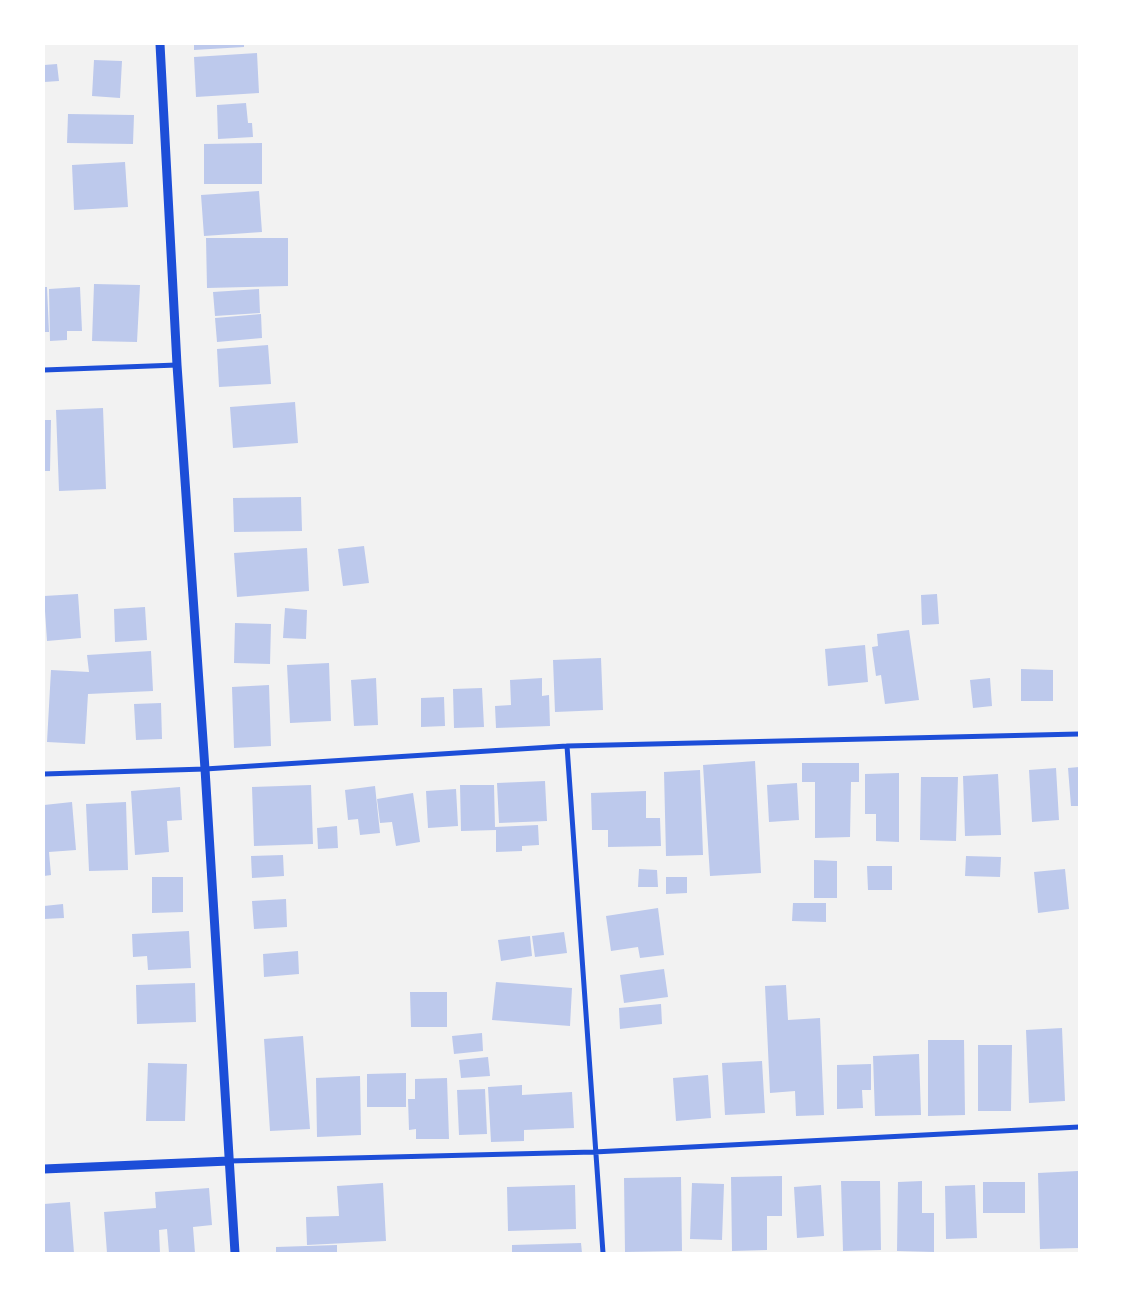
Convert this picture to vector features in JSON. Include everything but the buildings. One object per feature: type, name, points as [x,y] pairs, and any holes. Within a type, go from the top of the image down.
[{"type":"street","points":[[160,44],[177,365],[205,769],[235,1253]]},
{"type":"street","points":[[44,370],[177,365]]},
{"type":"street","points":[[44,774],[205,769],[567,746],[1079,734]]},
{"type":"street","points":[[567,746],[594,1152],[603,1253]]},
{"type":"street","points":[[44,1169],[229,1161],[594,1152],[1079,1127]]}]
